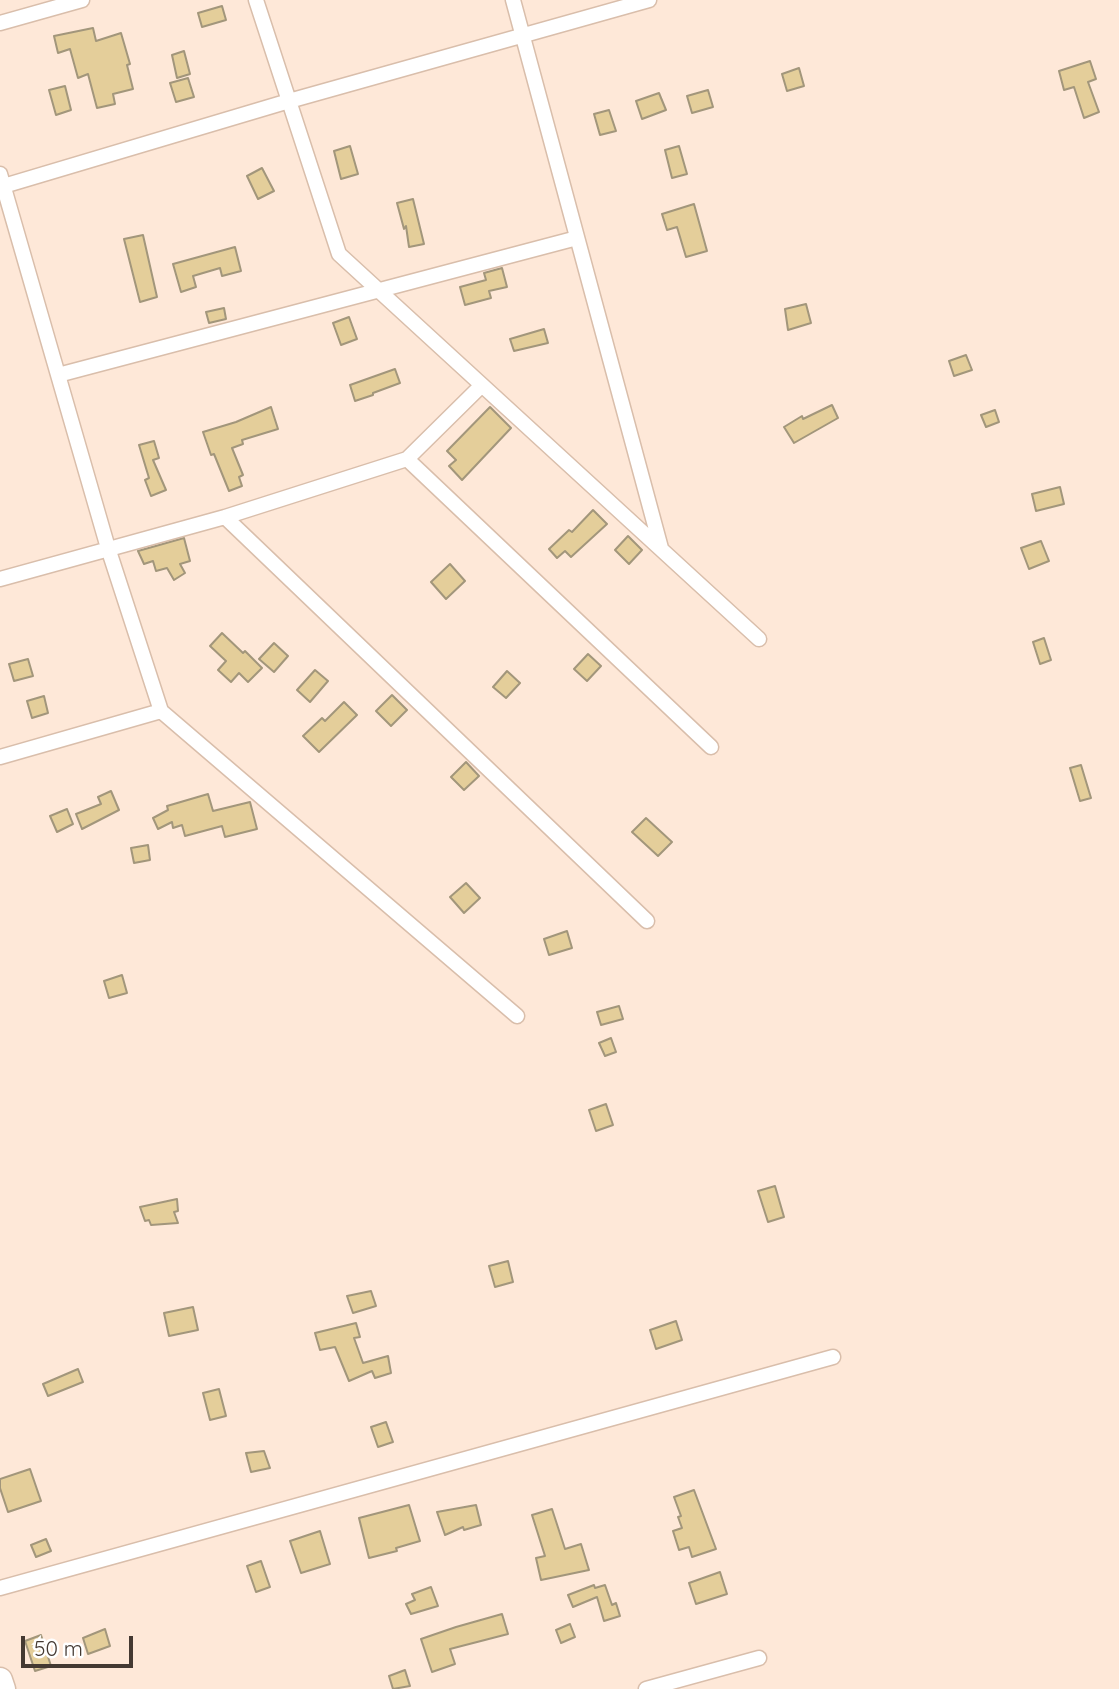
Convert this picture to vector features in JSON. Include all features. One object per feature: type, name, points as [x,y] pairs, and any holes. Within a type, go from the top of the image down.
[{"type":"highway","points":[[0,1680],[3,1689]]},
{"type":"street","points":[[0,23],[82,0]]},
{"type":"street","points":[[256,0],[339,254],[760,639]]},
{"type":"street","points":[[513,0],[660,548]]},
{"type":"street","points":[[517,1016],[161,711],[108,548],[1,182],[649,0]]},
{"type":"street","points":[[58,375],[577,238]]},
{"type":"street","points":[[0,579],[225,517],[407,459],[482,385]]},
{"type":"street","points":[[407,459],[712,747]]},
{"type":"street","points":[[225,517],[647,921]]},
{"type":"street","points":[[0,757],[161,711]]},
{"type":"street","points":[[0,1588],[833,1357]]},
{"type":"street","points":[[646,1689],[759,1658]]},
{"type":"building","points":[[222,6],[226,20],[202,27],[198,13]]},
{"type":"building","points":[[93,28],[96,41],[121,33],[130,64],[127,65],[133,89],[113,94],[115,104],[97,108],[88,74],[78,78],[70,49],[58,53],[54,36]]},
{"type":"building","points":[[184,51],[190,74],[177,78],[172,55]]},
{"type":"building","points":[[1090,61],[1096,79],[1088,82],[1099,112],[1084,118],[1074,87],[1064,90],[1059,71]]},
{"type":"building","points":[[799,68],[804,86],[787,91],[782,74]]},
{"type":"building","points":[[188,78],[194,97],[176,102],[170,83]]},
{"type":"building","points":[[65,86],[71,110],[56,115],[49,90]]},
{"type":"building","points":[[708,90],[713,107],[692,113],[687,96]]},
{"type":"building","points":[[659,93],[666,110],[642,119],[636,101]]},
{"type":"building","points":[[609,110],[616,131],[600,135],[594,114]]},
{"type":"building","points":[[350,146],[358,174],[341,179],[334,151]]},
{"type":"building","points":[[679,146],[687,174],[672,178],[665,150]]},
{"type":"building","points":[[262,168],[274,191],[258,199],[247,176]]},
{"type":"building","points":[[413,199],[424,244],[409,247],[406,226],[404,229],[397,203]]},
{"type":"building","points":[[694,204],[707,251],[686,257],[677,227],[667,230],[662,214]]},
{"type":"building","points":[[143,235],[157,297],[140,302],[124,239]]},
{"type":"building","points":[[235,247],[241,271],[222,276],[220,268],[193,276],[196,287],[181,292],[173,264]]},
{"type":"building","points":[[502,268],[507,287],[489,291],[491,298],[465,305],[460,287],[486,280],[484,273]]},
{"type":"building","points":[[806,304],[811,323],[788,330],[785,309]]},
{"type":"building","points":[[224,308],[226,319],[209,323],[206,312]]},
{"type":"building","points":[[349,317],[357,339],[341,345],[333,323]]},
{"type":"building","points":[[544,329],[548,343],[514,351],[510,339]]},
{"type":"building","points":[[966,355],[972,370],[954,376],[949,361]]},
{"type":"building","points":[[395,369],[400,383],[355,401],[350,385]]},
{"type":"building","points":[[832,405],[838,418],[794,443],[784,427],[802,416],[803,419]]},
{"type":"building","points":[[271,407],[278,429],[242,440],[243,444],[232,448],[243,475],[239,477],[242,486],[229,491],[203,432]]},
{"type":"building","points":[[490,407],[511,428],[462,480],[449,466],[456,460],[447,451]]},
{"type":"building","points":[[995,410],[999,422],[986,427],[981,415]]},
{"type":"building","points":[[154,441],[159,458],[153,460],[166,490],[151,496],[145,480],[149,478],[139,445]]},
{"type":"building","points":[[1060,487],[1064,504],[1036,511],[1032,494]]},
{"type":"building","points":[[593,510],[607,524],[571,557],[565,551],[557,558],[549,549],[569,530],[572,532]]},
{"type":"building","points":[[628,536],[642,550],[629,564],[615,550]]},
{"type":"building","points":[[184,538],[190,561],[180,564],[185,573],[174,580],[167,568],[156,571],[153,561],[144,564],[138,551]]},
{"type":"building","points":[[1041,541],[1049,561],[1029,569],[1021,548]]},
{"type":"building","points":[[450,564],[465,581],[446,599],[431,582]]},
{"type":"building","points":[[222,633],[262,668],[248,682],[239,673],[231,682],[218,670],[226,661],[210,646]]},
{"type":"building","points":[[1044,638],[1051,660],[1040,664],[1033,642]]},
{"type":"building","points":[[274,643],[288,656],[274,672],[259,659]]},
{"type":"building","points":[[588,654],[601,666],[587,681],[574,669]]},
{"type":"building","points":[[28,659],[33,676],[14,681],[9,664]]},
{"type":"building","points":[[315,670],[328,681],[310,702],[297,690]]},
{"type":"building","points":[[507,671],[520,683],[506,698],[493,687]]},
{"type":"building","points":[[392,695],[407,710],[391,726],[376,711]]},
{"type":"building","points":[[44,696],[48,713],[32,718],[27,701]]},
{"type":"building","points":[[344,702],[357,715],[319,752],[303,736],[322,718],[325,721]]},
{"type":"building","points":[[466,762],[479,776],[464,790],[451,777]]},
{"type":"building","points":[[1081,765],[1091,798],[1080,801],[1070,768]]},
{"type":"building","points":[[111,791],[119,810],[82,829],[76,814],[101,804],[98,797]]},
{"type":"building","points":[[208,794],[213,811],[250,802],[257,829],[225,837],[222,826],[185,836],[182,825],[173,828],[172,822],[158,829],[153,818],[168,810],[167,806]]},
{"type":"building","points":[[67,809],[73,824],[57,832],[50,816]]},
{"type":"building","points":[[646,818],[672,842],[658,856],[632,832]]},
{"type":"building","points":[[148,845],[150,860],[134,863],[131,848]]},
{"type":"building","points":[[466,883],[480,898],[464,913],[450,897]]},
{"type":"building","points":[[567,931],[572,948],[549,955],[544,939]]},
{"type":"building","points":[[122,975],[127,993],[109,998],[104,981]]},
{"type":"building","points":[[619,1006],[623,1019],[601,1025],[597,1012]]},
{"type":"building","points":[[611,1038],[616,1052],[605,1056],[599,1043]]},
{"type":"building","points":[[606,1104],[613,1125],[596,1131],[589,1110]]},
{"type":"building","points":[[775,1186],[784,1217],[768,1222],[758,1191]]},
{"type":"building","points":[[177,1199],[178,1211],[174,1212],[178,1223],[151,1225],[149,1220],[145,1221],[140,1207]]},
{"type":"building","points":[[508,1261],[513,1282],[495,1287],[489,1266]]},
{"type":"building","points":[[371,1291],[376,1306],[353,1313],[347,1296]]},
{"type":"building","points":[[193,1307],[198,1330],[169,1336],[164,1313]]},
{"type":"building","points":[[676,1321],[682,1340],[656,1349],[650,1330]]},
{"type":"building","points":[[356,1323],[360,1337],[354,1338],[363,1363],[388,1356],[391,1373],[375,1378],[372,1371],[349,1381],[335,1347],[320,1350],[315,1333]]},
{"type":"building","points":[[78,1369],[83,1382],[48,1396],[43,1384]]},
{"type":"building","points":[[219,1389],[226,1416],[210,1420],[203,1393]]},
{"type":"building","points":[[386,1422],[393,1442],[378,1447],[371,1427]]},
{"type":"building","points":[[264,1451],[270,1468],[251,1472],[246,1453]]},
{"type":"building","points":[[30,1469],[41,1501],[8,1512],[0,1488],[0,1479]]},
{"type":"building","points":[[694,1490],[716,1549],[692,1557],[689,1547],[679,1550],[673,1531],[682,1528],[674,1497]]},
{"type":"building","points":[[409,1505],[420,1541],[396,1548],[397,1551],[369,1558],[359,1518]]},
{"type":"building","points":[[476,1505],[481,1525],[464,1530],[463,1527],[445,1535],[437,1512]]},
{"type":"building","points":[[552,1509],[565,1549],[581,1544],[589,1570],[541,1580],[536,1558],[545,1556],[532,1515]]},
{"type":"building","points":[[320,1531],[330,1564],[301,1573],[290,1541]]},
{"type":"building","points":[[46,1539],[51,1551],[36,1557],[31,1545]]},
{"type":"building","points":[[261,1561],[270,1587],[256,1592],[247,1566]]},
{"type":"building","points":[[720,1572],[727,1594],[696,1604],[689,1583]]},
{"type":"building","points":[[594,1585],[595,1588],[605,1585],[612,1605],[616,1603],[620,1616],[604,1621],[597,1597],[573,1607],[568,1595]]},
{"type":"building","points":[[431,1587],[438,1606],[411,1614],[406,1604],[415,1600],[412,1594]]},
{"type":"building","points":[[502,1614],[508,1634],[450,1649],[455,1664],[432,1672],[421,1639]]},
{"type":"building","points":[[570,1624],[575,1637],[561,1643],[556,1630]]},
{"type":"building","points":[[105,1629],[110,1646],[88,1654],[83,1638]]},
{"type":"building","points":[[41,1635],[51,1666],[35,1671],[25,1641]]},
{"type":"building","points":[[405,1670],[410,1686],[393,1689],[389,1676]]}]
